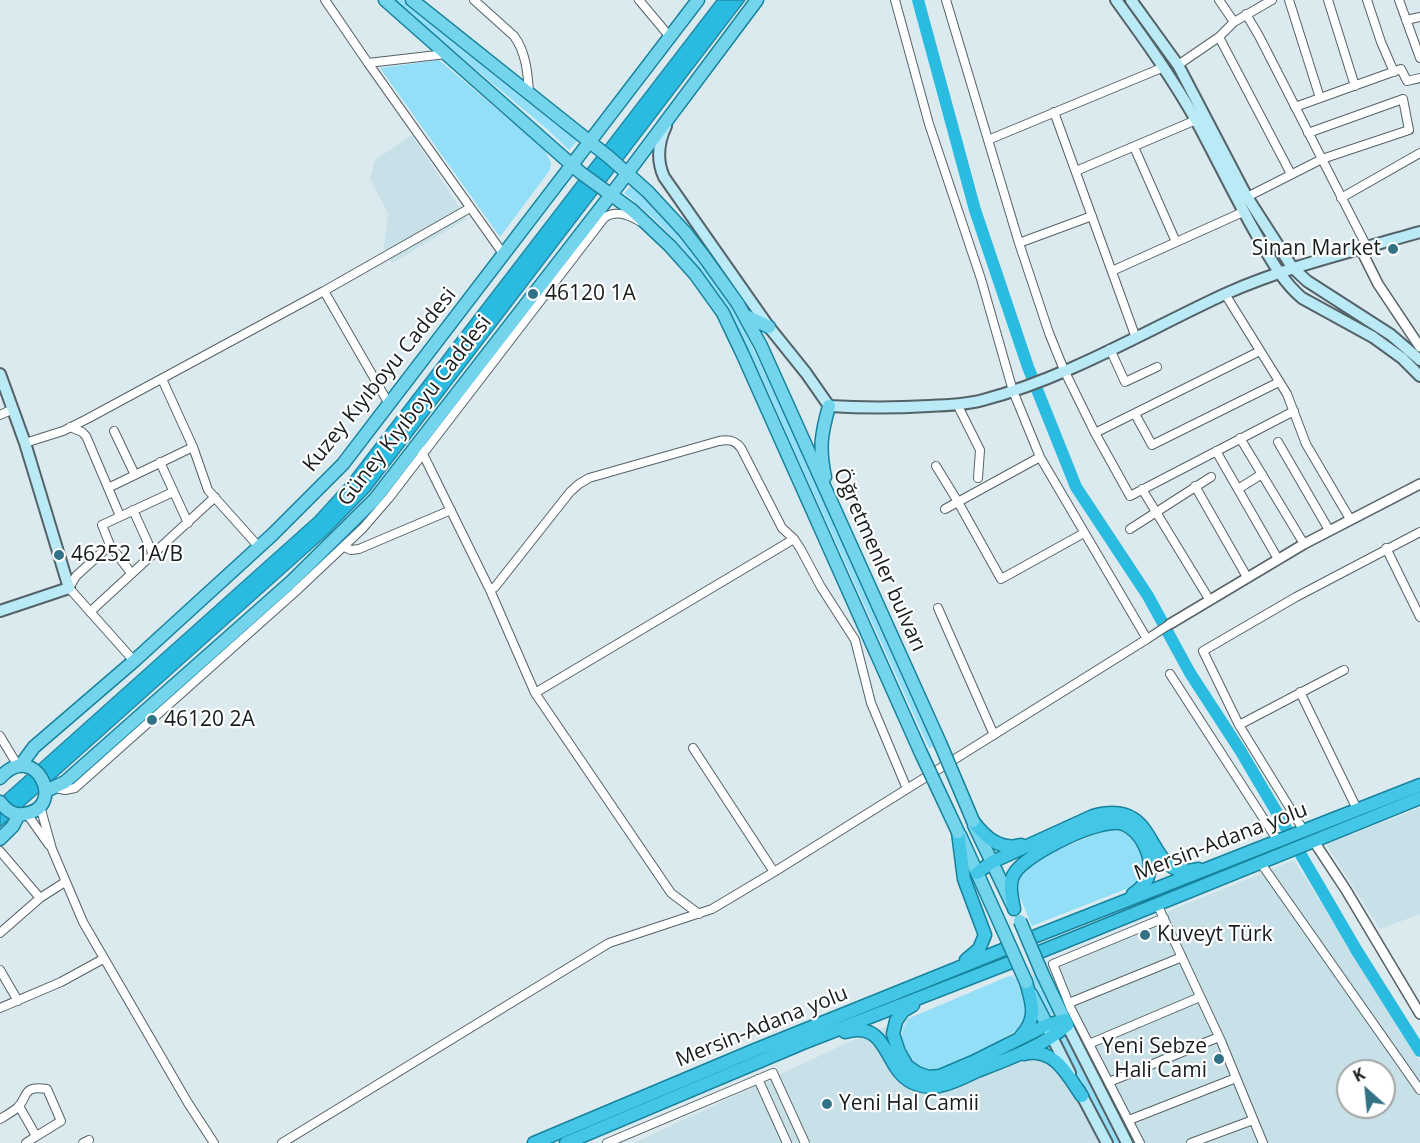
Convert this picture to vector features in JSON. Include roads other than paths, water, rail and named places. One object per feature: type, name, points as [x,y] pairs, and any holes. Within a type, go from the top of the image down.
[{"type":"highway","name":"Mersin-Adana yolu","points":[[1014,909],[1011,891],[1013,875],[1024,862],[1095,826],[1110,822],[1123,824],[1134,830],[1141,839],[1151,866],[1148,878],[1131,896],[1036,936],[1420,785]]},
{"type":"highway","name":"Mersin-Adana yolu","points":[[1042,951],[1420,798]]},
{"type":"highway","points":[[977,873],[992,862],[1093,816],[1108,812],[1122,813],[1143,826],[1162,860],[1169,866],[1180,870],[1194,870],[1274,843]]},
{"type":"highway","points":[[973,821],[981,831],[999,845],[1016,846],[1040,840]]},
{"type":"highway","points":[[931,979],[969,958],[979,949],[984,939],[983,926],[964,879],[958,832]]},
{"type":"highway","name":"Mersin-Adana yolu","points":[[534,1143],[1005,949]]},
{"type":"highway","name":"Mersin-Adana yolu","points":[[566,1143],[803,1043],[1009,963]]},
{"type":"highway","points":[[971,978],[903,1011],[896,1021],[893,1034],[899,1052],[908,1066],[917,1073],[928,1077],[940,1076],[1016,1042],[1047,1025],[1066,1023]]},
{"type":"highway","points":[[1016,1042],[1027,1031],[1033,1019],[1034,1006],[1026,982]]},
{"type":"highway","points":[[803,1043],[851,1030],[875,1034],[898,1070],[907,1079],[929,1087],[943,1086],[1052,1038],[1066,1023]]},
{"type":"highway","points":[[1006,1060],[1030,1053],[1044,1054],[1055,1059],[1082,1096]]},
{"type":"main road","points":[[385,0],[577,169]]},
{"type":"main road","points":[[412,0],[594,146]]},
{"type":"main road","name":"Kuzey Kıyıboyu Caddesi","points":[[0,778],[5,771],[19,766],[34,747],[134,661],[259,547],[343,464],[504,255],[577,169],[698,0]]},
{"type":"main road","name":"Güney Kıyıboyu Caddesi","points":[[51,789],[73,774],[292,581],[375,499],[420,449],[607,192],[757,0]]},
{"type":"main road","points":[[1116,0],[1164,67],[1196,120],[1243,212],[1290,287],[1302,298],[1373,337],[1402,358],[1420,376]]},
{"type":"main road","points":[[1131,0],[1178,65],[1247,196],[1292,267],[1307,281],[1391,335],[1420,360]]},
{"type":"main road","points":[[677,105],[661,136],[658,157],[660,168],[697,225],[829,406],[860,408],[981,401],[1017,389],[1110,350],[1225,294],[1279,272],[1420,232]]},
{"type":"main road","name":"Öğretmenler bulvarı","points":[[594,146],[624,170],[685,232],[744,315],[1066,1023]]},
{"type":"main road","name":"Öğretmenler bulvarı","points":[[577,169],[651,227],[695,274],[723,314],[920,751],[1047,1025]]},
{"type":"main road","points":[[744,315],[770,327]]},
{"type":"main road","points":[[0,374],[25,443],[69,588],[0,611]]},
{"type":"main road","points":[[828,496],[821,456],[821,435],[829,406]]},
{"type":"main road","points":[[0,839],[23,814],[40,806],[51,789],[35,770],[19,766]]},
{"type":"main road","points":[[0,802],[11,812],[23,814]]},
{"type":"main road","points":[[1066,1023],[1127,1143]]},
{"type":"main road","points":[[1047,1025],[1107,1143]]},
{"type":"street","points":[[325,0],[504,255]]},
{"type":"street","points":[[474,0],[519,43],[524,56],[529,94]]},
{"type":"street","points":[[639,0],[670,37]]},
{"type":"street","points":[[895,0],[929,124],[1040,457],[1147,639]]},
{"type":"street","points":[[946,0],[1019,243],[1061,371],[1130,496],[1294,411]]},
{"type":"street","points":[[1219,0],[1234,22]]},
{"type":"street","points":[[1178,65],[1219,37],[1234,22],[1270,0]]},
{"type":"street","points":[[1289,0],[1320,98]]},
{"type":"street","points":[[1328,0],[1341,48],[1355,86]]},
{"type":"street","points":[[1367,0],[1394,72]]},
{"type":"street","points":[[1399,0],[1419,53]]},
{"type":"street","points":[[1246,14],[1322,159],[1378,284],[1418,341]]},
{"type":"street","points":[[1406,20],[1420,17]]},
{"type":"street","points":[[1219,37],[1291,174]]},
{"type":"street","points":[[368,63],[446,54]]},
{"type":"street","points":[[988,140],[1164,67]]},
{"type":"street","points":[[1295,108],[1401,69],[1407,81],[1420,78]]},
{"type":"street","points":[[1247,196],[1322,159],[1409,130],[1403,99],[1308,133]]},
{"type":"street","points":[[1054,112],[1136,338]]},
{"type":"street","points":[[1076,171],[1196,120]]},
{"type":"street","points":[[1134,147],[1176,242]]},
{"type":"street","points":[[1341,198],[1420,153]]},
{"type":"street","points":[[25,443],[70,428],[324,291],[470,208]]},
{"type":"street","points":[[1112,271],[1243,212]]},
{"type":"street","points":[[51,789],[75,788],[344,547],[389,498],[420,449],[604,218],[616,213],[630,216],[651,227]]},
{"type":"street","points":[[1019,243],[1092,216]]},
{"type":"street","points":[[324,291],[389,404]]},
{"type":"street","points":[[1225,294],[1280,382],[1306,444],[1350,519]]},
{"type":"street","points":[[1110,350],[1125,382],[1157,367]]},
{"type":"street","points":[[1095,434],[1260,351]]},
{"type":"street","points":[[162,379],[193,447],[208,490],[259,547]]},
{"type":"street","points":[[1135,414],[1152,445],[1280,382]]},
{"type":"street","points":[[957,404],[980,450],[978,478]]},
{"type":"street","points":[[0,415],[13,409]]},
{"type":"street","points":[[70,428],[86,436],[120,516]]},
{"type":"street","points":[[114,431],[135,475]]},
{"type":"street","points":[[1240,438],[1304,544]]},
{"type":"street","points":[[490,590],[495,587],[570,492],[579,484],[589,478],[725,440],[735,442],[741,448],[782,528],[794,539],[855,640],[871,704],[907,789]]},
{"type":"street","points":[[1278,442],[1329,530]]},
{"type":"street","points":[[108,488],[193,447]]},
{"type":"street","points":[[420,449],[490,590],[535,693],[671,893],[699,914]]},
{"type":"street","points":[[1216,451],[1278,559]]},
{"type":"street","points":[[945,509],[1040,457]]},
{"type":"street","points":[[160,462],[188,523]]},
{"type":"street","points":[[936,466],[1001,579],[1084,533]]},
{"type":"street","points":[[1238,489],[1262,474]]},
{"type":"street","points":[[1130,529],[1211,477]]},
{"type":"street","points":[[282,1143],[609,943],[712,909],[1209,599],[1329,530],[1420,484]]},
{"type":"street","points":[[1195,486],[1247,577]]},
{"type":"street","points":[[1142,489],[1209,599]]},
{"type":"street","points":[[131,573],[110,545],[102,525],[173,492]]},
{"type":"street","points":[[90,612],[215,496]]},
{"type":"street","points":[[134,510],[153,554]]},
{"type":"street","points":[[344,547],[357,550],[451,510]]},
{"type":"street","points":[[1304,831],[1239,725],[1203,651],[1296,597],[1420,532]]},
{"type":"street","points":[[535,693],[794,539]]},
{"type":"street","points":[[110,545],[76,576],[69,588],[134,661]]},
{"type":"street","points":[[1386,548],[1417,603],[1420,617]]},
{"type":"street","points":[[938,608],[994,735]]},
{"type":"street","points":[[855,640],[868,634]]},
{"type":"street","points":[[1239,725],[1344,670]]},
{"type":"street","points":[[1170,674],[1274,843]]},
{"type":"street","points":[[1300,692],[1357,809]]},
{"type":"street","points":[[0,736],[19,766]]},
{"type":"street","points":[[693,748],[774,872]]},
{"type":"street","points":[[40,806],[52,849],[83,922],[188,1103],[214,1143]]},
{"type":"street","points":[[23,814],[52,849]]},
{"type":"street","points":[[1313,840],[1346,890],[1420,1014]]},
{"type":"street","points":[[0,851],[39,898]]},
{"type":"street","points":[[1260,862],[1420,1090]]},
{"type":"street","points":[[0,933],[39,898],[65,882]]},
{"type":"street","points":[[1157,904],[1219,1037],[1263,1143]]},
{"type":"street","points":[[1140,1143],[1069,1003],[1053,964],[1164,918]]},
{"type":"street","points":[[1069,1003],[1182,957]]},
{"type":"street","points":[[0,1008],[61,982],[103,959]]},
{"type":"street","points":[[0,970],[18,1001]]},
{"type":"street","points":[[1089,1044],[1200,997]]},
{"type":"street","points":[[1108,1082],[1219,1037]]},
{"type":"street","points":[[607,1143],[773,1072],[805,1143]]},
{"type":"street","points":[[1128,1120],[1236,1078]]},
{"type":"street","points":[[758,1079],[784,1142]]},
{"type":"street","points":[[0,1119],[19,1106],[29,1090],[47,1089],[61,1121],[26,1143]]},
{"type":"street","points":[[19,1106],[35,1137]]},
{"type":"street","points":[[1191,1143],[1253,1120]]},
{"type":"waterway","points":[[918,0],[975,210],[1028,367],[1076,487],[1148,596],[1190,673],[1240,750],[1286,828]]},
{"type":"waterway","points":[[1301,855],[1357,951],[1420,1051]]},
{"type":"place","name":"Sinan Market","points":[[1393,249]]},
{"type":"place","name":"46120 1A","points":[[533,294]]},
{"type":"place","name":"46252 1A/B","points":[[59,555]]},
{"type":"place","name":"46120 2A","points":[[152,720]]},
{"type":"place","name":"Kuveyt Türk","points":[[1145,935]]},
{"type":"place","name":"Yeni Sebze Hali Cami","points":[[1219,1059]]},
{"type":"place","name":"Yeni Hal Camii","points":[[827,1104]]}]
